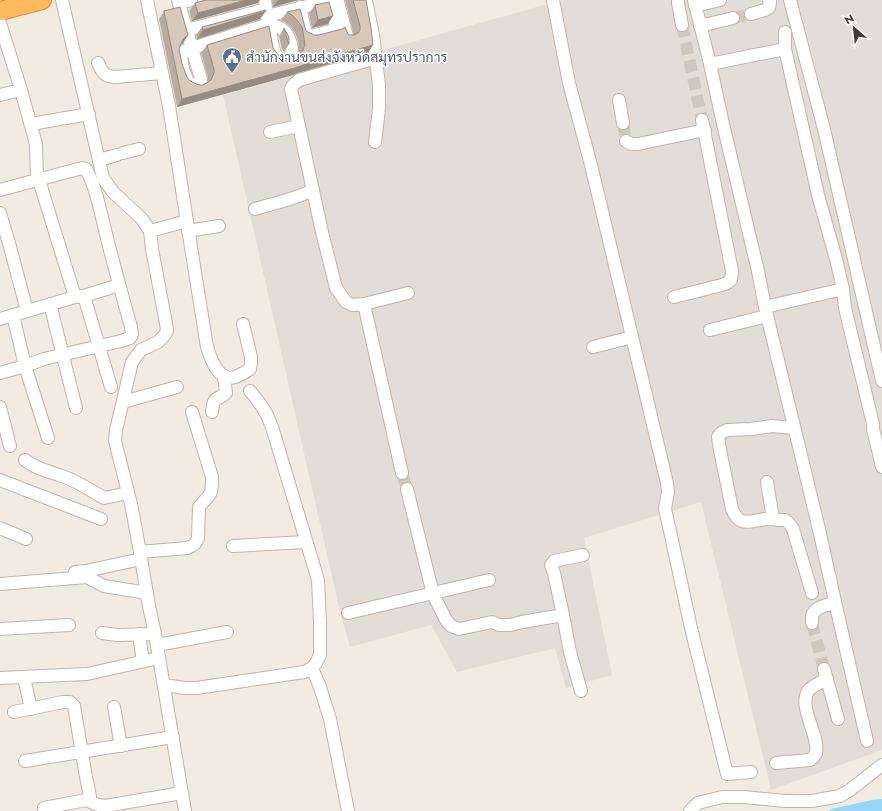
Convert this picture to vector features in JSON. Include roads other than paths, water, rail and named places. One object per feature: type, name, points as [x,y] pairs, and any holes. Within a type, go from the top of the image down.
[{"type":"highway","points":[[0,11],[42,0]]},
{"type":"street","points":[[62,0],[103,178],[113,192],[142,219],[150,231],[166,323],[167,331],[164,336],[158,342],[141,350],[132,362],[116,430],[115,441],[141,555],[185,811]]},
{"type":"street","points":[[147,0],[169,106],[207,347],[216,368],[224,376],[234,378],[250,369],[252,362],[243,324]]},
{"type":"street","points":[[300,7],[306,34],[311,36],[334,30],[336,25],[332,0]]},
{"type":"street","points":[[187,30],[267,12],[332,0],[338,2],[347,36]]},
{"type":"street","points":[[366,0],[373,35],[380,96],[375,142]]},
{"type":"street","points":[[552,0],[569,83],[591,165],[667,483],[668,492],[665,509],[691,628],[727,774],[750,772]]},
{"type":"street","points":[[678,0],[682,25]]},
{"type":"street","points":[[720,0],[694,3],[710,64],[758,271],[766,312],[818,525],[867,740]]},
{"type":"street","points":[[751,14],[769,8],[769,0]]},
{"type":"street","points":[[790,0],[824,129],[882,381]]},
{"type":"street","points":[[182,1],[192,48],[267,12]]},
{"type":"street","points":[[700,26],[733,18]]},
{"type":"street","points":[[0,23],[36,144],[38,180],[99,346],[111,387]]},
{"type":"street","points":[[785,32],[785,49],[818,195],[843,289],[845,308],[882,468]]},
{"type":"street","points":[[710,64],[785,49]]},
{"type":"street","points":[[376,58],[299,80],[291,89],[322,232],[336,288],[346,302],[352,305],[364,304],[408,293]]},
{"type":"street","points":[[98,63],[108,77],[162,72]]},
{"type":"street","points":[[0,95],[21,90]]},
{"type":"street","points":[[619,100],[623,123]]},
{"type":"street","points":[[31,124],[89,114]]},
{"type":"street","points":[[626,141],[632,144],[638,144],[703,125],[732,271],[731,280],[727,284],[674,297]]},
{"type":"street","points":[[270,132],[299,126]]},
{"type":"street","points":[[99,160],[139,149]]},
{"type":"street","points":[[0,190],[86,168],[96,198],[132,334],[130,338],[44,359],[0,373]]},
{"type":"street","points":[[255,209],[294,198],[313,190]]},
{"type":"street","points":[[0,213],[27,311]]},
{"type":"street","points":[[150,231],[188,226],[219,226]]},
{"type":"street","points":[[0,319],[119,285]]},
{"type":"street","points":[[710,330],[843,289]]},
{"type":"street","points":[[50,304],[76,408]]},
{"type":"street","points":[[364,304],[402,473]]},
{"type":"street","points":[[13,315],[25,366],[48,438]]},
{"type":"street","points":[[593,347],[632,338]]},
{"type":"street","points":[[212,412],[213,402],[215,399],[225,395],[226,392],[224,376]]},
{"type":"street","points":[[123,402],[177,387]]},
{"type":"street","points":[[164,685],[197,688],[304,672],[312,668],[320,655],[318,580],[291,486],[272,427],[261,404],[250,391]]},
{"type":"street","points":[[0,408],[10,446]]},
{"type":"street","points":[[0,577],[86,571],[141,555],[193,546],[198,538],[199,507],[211,493],[212,476],[192,412]]},
{"type":"street","points":[[794,428],[772,426],[727,430],[721,433],[718,437],[730,502],[735,516],[738,520],[743,522],[773,519],[785,520],[788,522],[793,529],[812,593]]},
{"type":"street","points":[[25,460],[32,465],[78,483],[104,498],[128,493]]},
{"type":"street","points":[[0,480],[101,518]]},
{"type":"street","points":[[767,482],[773,519]]},
{"type":"street","points":[[407,489],[433,594],[450,626],[459,629],[492,622],[499,625],[510,625],[563,615]]},
{"type":"street","points":[[0,528],[26,538]]},
{"type":"street","points":[[233,546],[306,542]]},
{"type":"street","points":[[581,691],[570,652],[554,573],[551,565],[554,561],[583,555]]},
{"type":"street","points":[[0,584],[87,577],[104,586],[147,593]]},
{"type":"street","points":[[348,613],[489,580]]},
{"type":"street","points":[[812,623],[812,617],[815,611],[823,606],[835,603]]},
{"type":"street","points":[[0,629],[68,625]]},
{"type":"street","points":[[102,633],[117,635],[139,634],[156,640],[227,632]]},
{"type":"street","points":[[139,634],[142,655]]},
{"type":"street","points":[[0,678],[87,674],[159,658]]},
{"type":"street","points":[[312,668],[320,687],[330,719],[348,811]]},
{"type":"street","points":[[776,763],[810,760],[816,753],[816,744],[805,704],[806,696],[809,690],[825,674],[838,719]]},
{"type":"street","points":[[25,682],[31,709]]},
{"type":"street","points":[[14,712],[63,702],[70,702],[74,706],[90,797],[86,800]]},
{"type":"street","points":[[114,707],[121,746]]},
{"type":"street","points":[[25,761],[172,737]]},
{"type":"street","points":[[690,811],[698,803],[722,797],[744,797],[784,801],[812,801],[840,796],[882,765]]},
{"type":"street","points":[[44,808],[86,800],[105,806],[138,805],[182,793]]},
{"type":"water","points":[[882,799],[882,811],[829,811],[831,809]]},
{"type":"tunnel","points":[[733,18],[751,14]]},
{"type":"tunnel","points":[[682,25],[702,120]]},
{"type":"tunnel","points":[[623,123],[626,141]]},
{"type":"tunnel","points":[[402,473],[407,489]]},
{"type":"tunnel","points":[[812,623],[824,669]]},
{"type":"place","name":"สำนักงานขนส่งจังหวัดสมุทรปราการ","points":[[232,74]]}]
